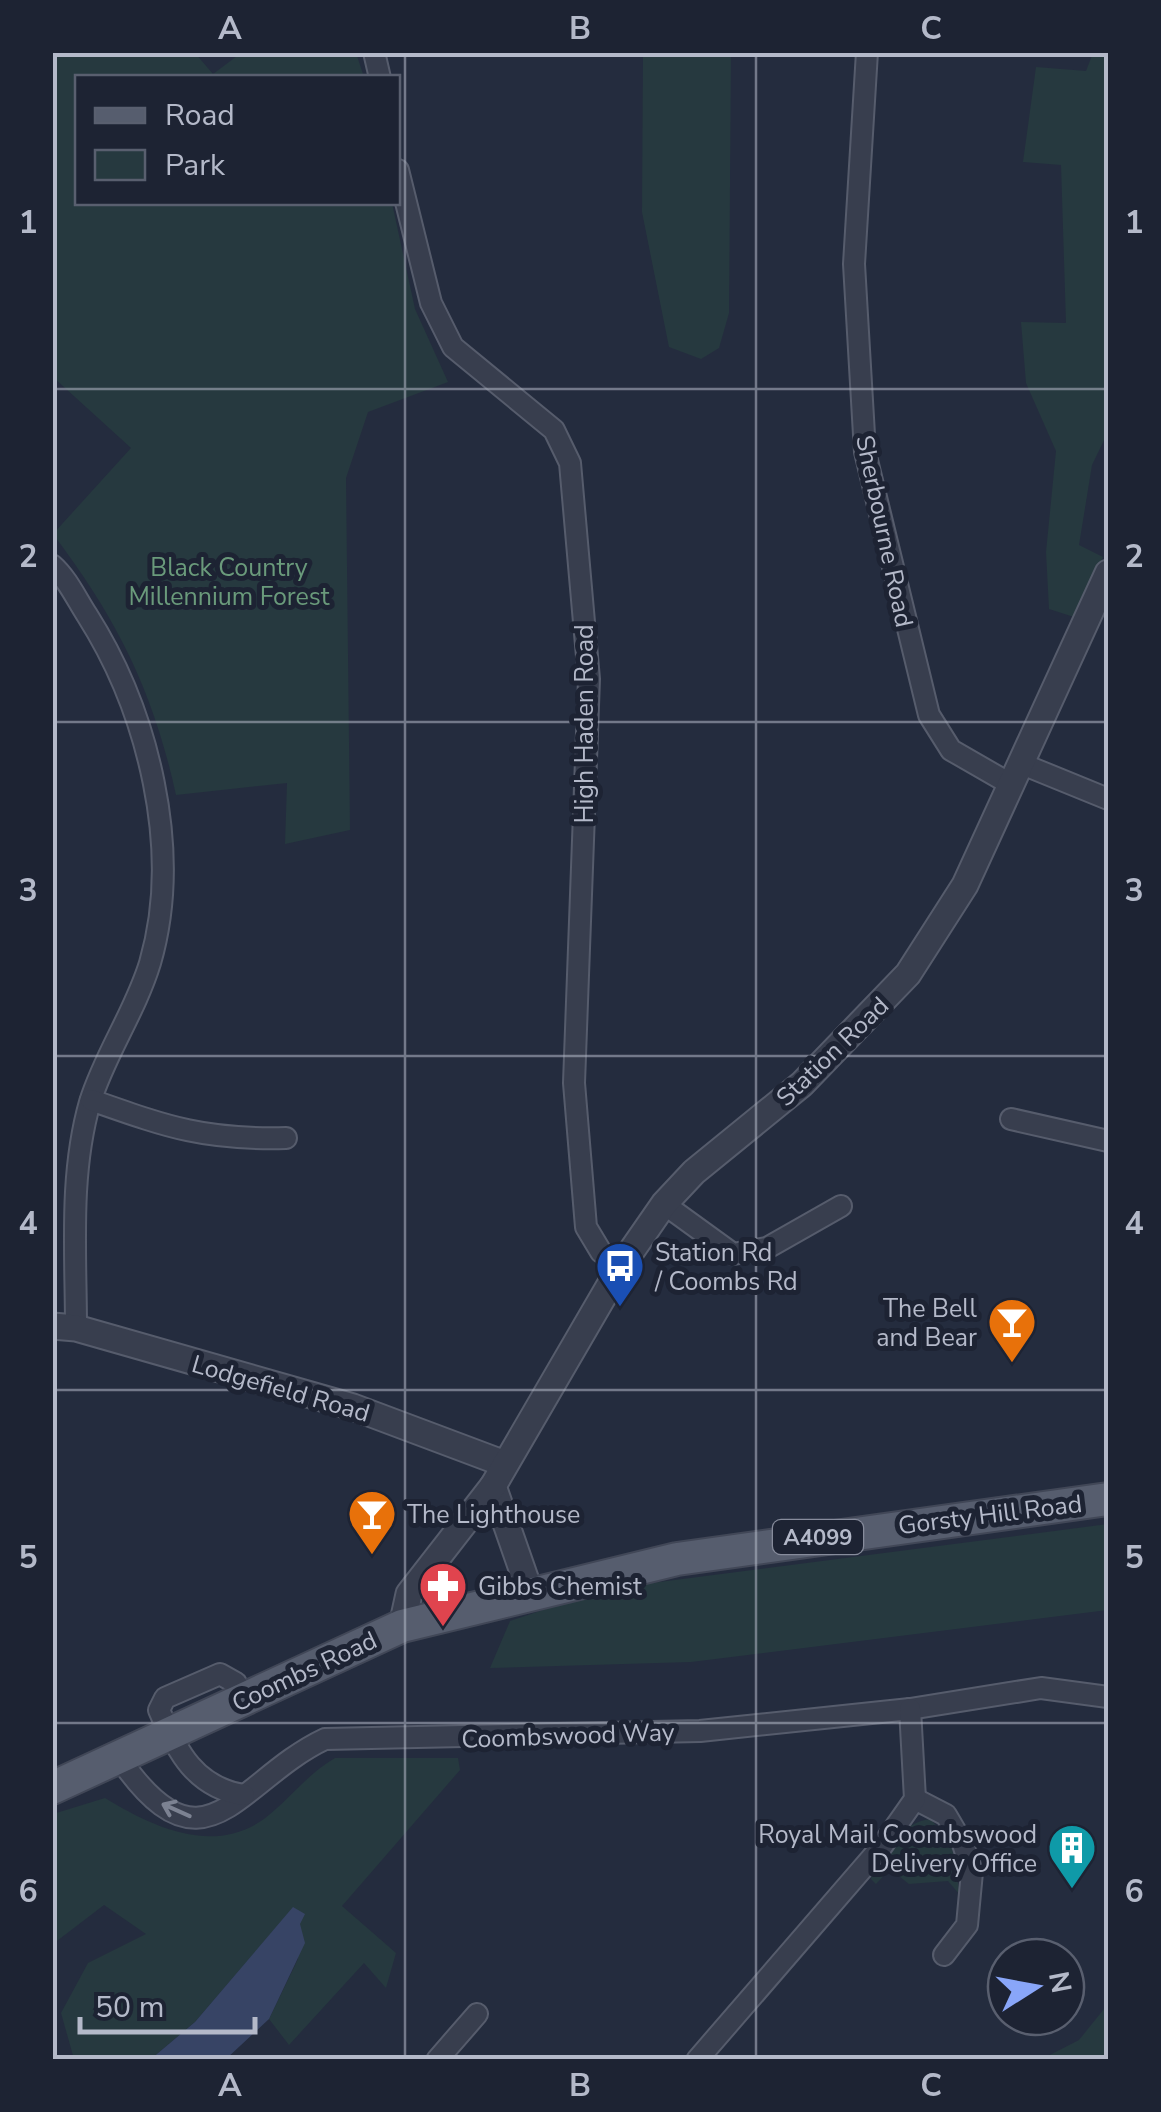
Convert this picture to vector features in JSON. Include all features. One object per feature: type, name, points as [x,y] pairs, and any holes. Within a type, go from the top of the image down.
[{"type":"main road","name":"Gorsty Hill Road","points":[[402,1626],[677,1559],[1108,1499]]},
{"type":"main road","name":"Coombs Road","points":[[52,1788],[402,1626]]},
{"type":"street","name":"Sherbourne Road","points":[[866,52],[854,264],[864,452],[929,715],[951,750],[1017,774],[1108,798]]},
{"type":"street","name":"High Haden Road","points":[[400,178],[431,303],[453,348],[554,430],[570,464],[588,679],[574,1083],[586,1227],[602,1252],[620,1266]]},
{"type":"street","points":[[52,565],[95,628],[132,697],[152,774],[160,825],[160,894],[151,960],[91,1100],[78,1162],[64,1327]]},
{"type":"street","name":"Station Road","points":[[499,1475],[620,1266],[664,1204],[694,1172],[816,1071],[908,974],[965,886],[1108,574]]},
{"type":"street","points":[[91,1100],[186,1134],[228,1139],[286,1138]]},
{"type":"street","points":[[1011,1119],[1108,1141]]},
{"type":"street","points":[[664,1204],[733,1254],[768,1248],[841,1206]]},
{"type":"street","name":"Lodgefield Road","points":[[64,1327],[353,1407],[499,1475]]},
{"type":"street","points":[[499,1475],[530,1596]]},
{"type":"street","name":"Coombs Road","points":[[402,1626],[409,1594],[499,1475]]},
{"type":"street","name":"Coombswood Way","points":[[120,1759],[135,1781],[178,1816],[208,1818],[232,1810],[295,1754],[325,1740],[700,1730],[910,1708],[1041,1688],[1108,1696]]},
{"type":"street","points":[[697,2060],[882,1846],[915,1799],[910,1708]]},
{"type":"street","points":[[170,1735],[196,1776],[218,1792],[244,1796]]},
{"type":"street","points":[[915,1799],[946,1816],[963,1844],[972,1872],[967,1925],[944,1955]]},
{"type":"street","points":[[437,2060],[477,2014]]},
{"type":"green space","name":"Black Country Millennium Forest","points":[[53,52],[195,53],[213,74],[241,53],[356,53],[363,75],[75,75],[75,205],[392,205],[415,309],[448,382],[368,412],[346,478],[350,830],[285,844],[287,783],[176,795],[156,722],[130,657],[96,596],[53,534],[131,448],[53,377]]},
{"type":"green space","points":[[643,53],[731,53],[729,313],[719,348],[701,359],[669,347],[642,212]]},
{"type":"green space","points":[[1093,53],[1108,53],[1108,432],[1092,465],[1079,545],[1103,557],[1077,618],[1049,609],[1046,552],[1056,451],[1026,383],[1021,322],[1066,323],[1061,165],[1023,162],[1036,67],[1086,71]]},
{"type":"green space","points":[[1108,1524],[1108,1610],[691,1662],[490,1668],[510,1621],[605,1589]]},
{"type":"green space","points":[[335,1758],[458,1758],[460,1770],[342,1906],[396,1953],[386,1988],[364,1963],[289,2045],[269,2019],[298,1959],[293,1908],[195,2022],[151,2059],[74,2059],[61,2013],[88,1963],[146,1934],[104,1905],[53,1944],[53,1814],[105,1798],[162,1827],[203,1836],[224,1835],[264,1819]]},
{"type":"green space","points":[[931,1819],[952,1847],[960,1895],[948,1881],[909,1884],[890,1869],[876,1884],[871,1879],[873,1869],[884,1849],[901,1832]]},
{"type":"green space","points":[[1108,2004],[1108,2059],[1042,2059],[1086,2037],[1086,2031]]},
{"type":"water","points":[[293,1907],[305,1914],[300,1924],[305,1943],[269,2019],[226,2059],[151,2059],[195,2022]]},
{"type":"place","name":"Station Rd / Coombs Rd","points":[[620,1308]]},
{"type":"place","name":"The Bell and Bear","points":[[1012,1364]]},
{"type":"place","name":"The Lighthouse","points":[[372,1556]]},
{"type":"place","name":"Gibbs Chemist","points":[[443,1628]]},
{"type":"place","name":"Royal Mail Coombswood Delivery Office","points":[[1072,1890]]}]
